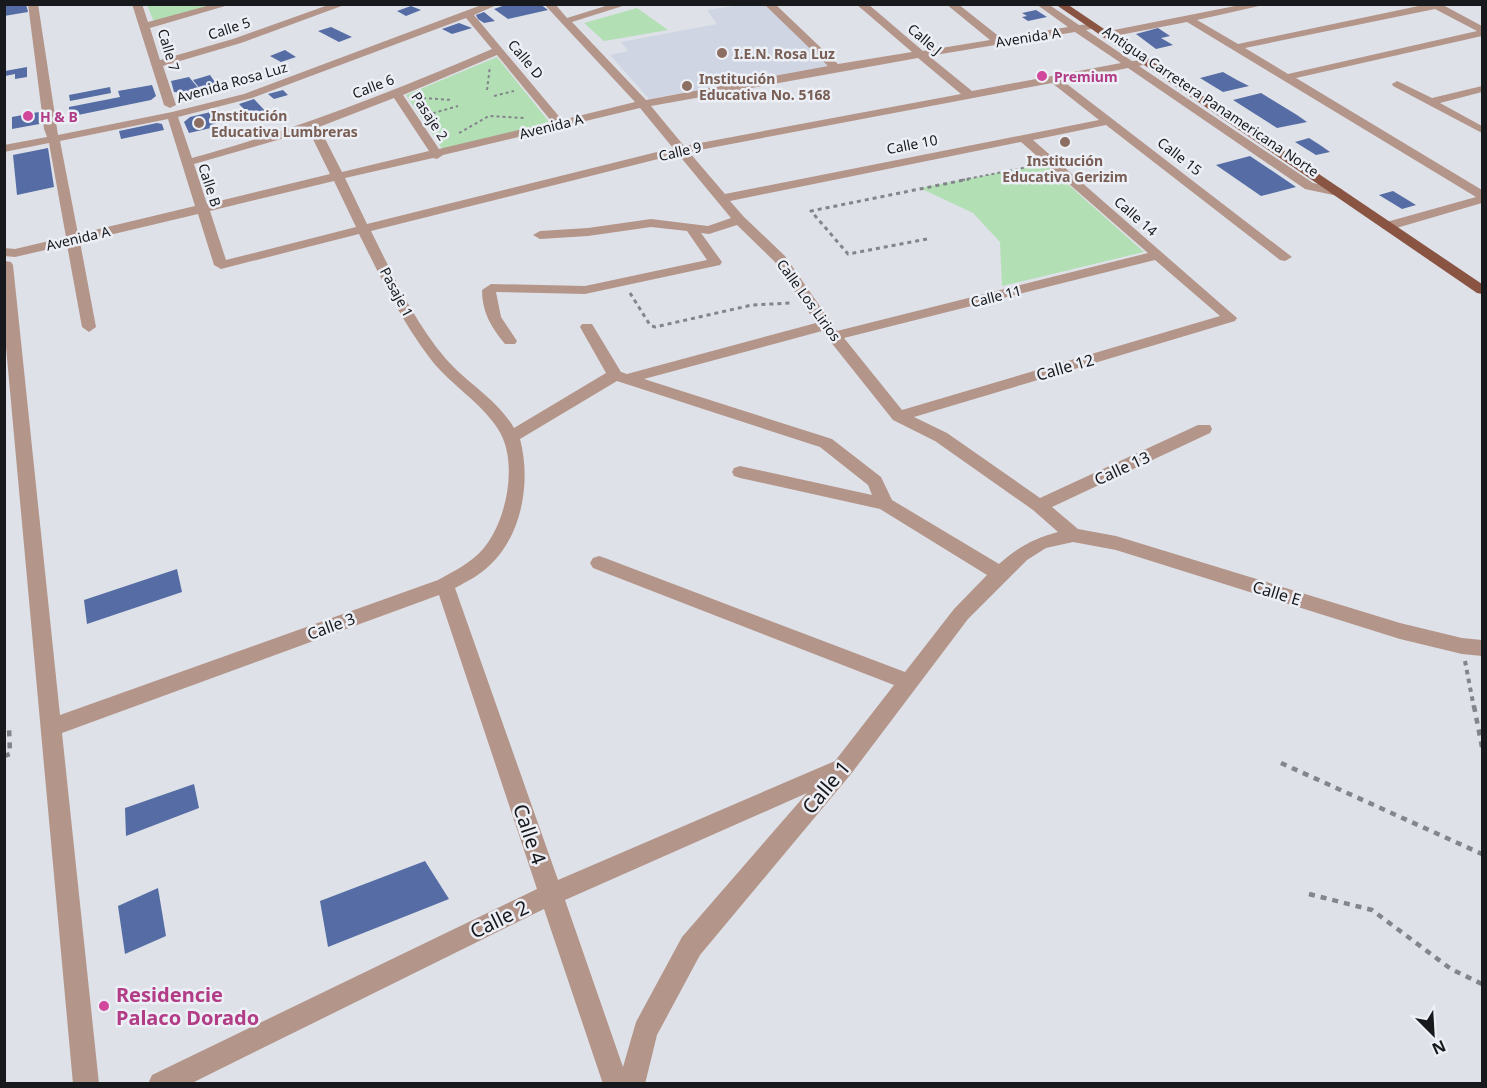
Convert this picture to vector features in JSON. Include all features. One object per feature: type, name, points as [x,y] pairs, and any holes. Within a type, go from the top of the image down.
[{"type":"main road","name":"Antigua Carretera Panamericana Norte","points":[[1060,4],[1144,63],[1482,289]]},
{"type":"street","points":[[33,4],[52,134],[74,239],[89,327]]},
{"type":"street","name":"Calle 7","points":[[137,4],[171,110]]},
{"type":"street","points":[[145,26],[226,4]]},
{"type":"street","name":"Calle 5","points":[[157,64],[237,40],[342,4]]},
{"type":"street","name":"Avenida Rosa Luz","points":[[4,149],[52,134],[278,86],[465,9],[494,4]]},
{"type":"street","name":"Calle Los Lirios","points":[[549,4],[643,104],[739,220],[780,259],[830,331],[899,416],[941,437],[1039,506],[1073,535]]},
{"type":"street","points":[[566,21],[624,4]]},
{"type":"street","points":[[769,4],[836,68]]},
{"type":"street","name":"Calle J","points":[[861,4],[969,96]]},
{"type":"street","points":[[951,4],[1000,42]]},
{"type":"street","name":"Antigua Carretera Panamericana Norte","points":[[1041,4],[1309,186],[1338,192]]},
{"type":"street","points":[[1104,35],[1263,4]]},
{"type":"street","points":[[1237,47],[1434,5],[1482,32]]},
{"type":"street","name":"Calle D","points":[[465,9],[496,52],[561,124]]},
{"type":"street","points":[[1189,19],[1288,77],[1482,197]]},
{"type":"street","name":"Avenida A","points":[[8,259],[74,239],[643,104],[836,68],[1092,26]]},
{"type":"street","points":[[1288,77],[1482,32]]},
{"type":"street","name":"Calle 6","points":[[186,163],[314,126],[496,52]]},
{"type":"street","name":"Calle 9","points":[[221,265],[681,150],[1144,63]]},
{"type":"street","name":"Calle 15","points":[[1055,80],[1285,257]]},
{"type":"street","points":[[1397,84],[1482,130]]},
{"type":"street","points":[[1431,102],[1482,89]]},
{"type":"street","name":"Pasaje 2","points":[[397,94],[437,154]]},
{"type":"street","name":"Calle B","points":[[171,110],[186,163],[221,265]]},
{"type":"street","name":"Calle 10","points":[[721,199],[1110,121]]},
{"type":"street","name":"Pasaje 1","points":[[314,126],[363,228],[429,348],[446,368],[498,418],[512,436]]},
{"type":"street","name":"Avenida Rosa Luz","points":[[4,138],[52,134]]},
{"type":"street","name":"Calle 14","points":[[1023,137],[1230,318]]},
{"type":"street","points":[[1388,226],[1482,197]]},
{"type":"street","points":[[540,235],[588,232],[651,223],[709,230],[739,220]]},
{"type":"street","points":[[510,341],[499,328],[488,305],[489,290],[492,288],[585,290],[715,262],[692,229]]},
{"type":"street","name":"Calle 11","points":[[512,436],[620,377],[1158,255]]},
{"type":"street","points":[[8,259],[50,728],[86,1083]]},
{"type":"street","name":"Calle 12","points":[[899,416],[1230,318]]},
{"type":"street","points":[[586,327],[620,377],[826,443],[876,482],[885,504]]},
{"type":"street","name":"Calle 13","points":[[1039,506],[1204,429]]},
{"type":"street","name":"Calle 3","points":[[50,728],[445,585],[476,567],[496,547],[511,508],[517,468],[512,436]]},
{"type":"street","points":[[740,472],[885,504],[1000,574]]},
{"type":"street","name":"Calle 1","points":[[632,1083],[645,1031],[691,946],[843,767],[961,614],[1021,555],[1041,543],[1073,535]]},
{"type":"street","name":"Calle E","points":[[1073,535],[1116,543],[1400,631],[1462,646],[1482,648]]},
{"type":"street","points":[[599,563],[908,682]]},
{"type":"street","name":"Calle 4","points":[[445,585],[616,1083]]},
{"type":"street","name":"Calle 2","points":[[161,1083],[551,894],[843,767]]},
{"type":"path","points":[[487,90],[496,52]]},
{"type":"path","points":[[414,119],[458,106]]},
{"type":"path","points":[[927,239],[848,254],[811,211],[1051,162]]},
{"type":"path","points":[[623,281],[650,325],[655,327],[752,305],[774,305],[810,300]]},
{"type":"path","points":[[1462,646],[1482,747]]},
{"type":"path","points":[[4,756],[10,754],[9,726]]},
{"type":"path","points":[[1281,763],[1482,854]]},
{"type":"path","points":[[1309,894],[1372,910],[1451,969],[1482,984]]},
{"type":"shaded area","name":"I.E.N. Rosa Luz","points":[[768,4],[838,65],[649,99],[610,55],[628,51],[621,42],[717,24],[707,10]]},
{"type":"green space","points":[[147,5],[219,5],[154,22]]},
{"type":"green space","points":[[637,8],[668,30],[604,41],[584,23]]},
{"type":"green space","points":[[497,57],[550,123],[443,150],[406,95]]},
{"type":"green space","points":[[1045,164],[1144,252],[1002,286],[1000,242],[973,213],[920,188]]},
{"type":"building","points":[[4,4],[26,4],[28,12],[4,16]]},
{"type":"building","points":[[508,4],[540,4],[548,10],[508,19],[494,9]]},
{"type":"building","points":[[411,6],[421,10],[406,16],[397,11]]},
{"type":"building","points":[[1036,10],[1047,17],[1028,21],[1022,17],[1027,16],[1022,13]]},
{"type":"building","points":[[484,12],[495,21],[484,23],[478,19],[476,15]]},
{"type":"building","points":[[459,23],[472,28],[452,34],[442,29]]},
{"type":"building","points":[[331,27],[352,37],[339,42],[318,31]]},
{"type":"building","points":[[1158,28],[1170,36],[1161,38],[1173,45],[1156,49],[1136,34]]},
{"type":"building","points":[[285,50],[296,57],[281,62],[270,56]]},
{"type":"building","points":[[27,67],[27,77],[15,79],[15,74],[5,76],[5,71]]},
{"type":"building","points":[[1223,72],[1249,86],[1223,92],[1200,78]]},
{"type":"building","points":[[210,75],[217,85],[200,89],[193,80]]},
{"type":"building","points":[[189,77],[199,89],[183,93],[174,92],[171,81]]},
{"type":"building","points":[[152,85],[156,96],[151,100],[78,115],[69,114],[69,107],[120,97],[118,91]]},
{"type":"building","points":[[110,87],[111,93],[70,101],[69,95]]},
{"type":"building","points":[[283,90],[288,95],[274,99],[268,94]]},
{"type":"building","points":[[1261,93],[1307,122],[1277,128],[1233,100]]},
{"type":"building","points":[[254,99],[268,114],[253,118],[239,104]]},
{"type":"building","name":"Institución Educativa Lumbreras","points":[[219,110],[225,121],[213,124],[215,127],[189,133],[184,122],[190,117]]},
{"type":"building","points":[[44,111],[45,123],[12,129],[12,117]]},
{"type":"building","points":[[162,124],[164,130],[121,139],[119,131]]},
{"type":"building","points":[[1309,138],[1330,152],[1316,155],[1295,142]]},
{"type":"building","points":[[48,148],[54,187],[17,195],[13,155]]},
{"type":"building","points":[[1250,156],[1296,187],[1261,196],[1216,165]]},
{"type":"building","points":[[1393,191],[1416,205],[1402,209],[1379,195]]},
{"type":"building","points":[[177,569],[182,592],[87,624],[84,600]]},
{"type":"building","points":[[194,784],[199,808],[126,836],[125,808]]},
{"type":"building","points":[[425,861],[449,899],[328,947],[320,901]]},
{"type":"building","points":[[158,888],[166,936],[125,954],[118,906]]},
{"type":"place","name":"I.E.N. Rosa Luz","points":[[722,53]]},
{"type":"place","name":"Premium","points":[[1042,76]]},
{"type":"place","name":"Institución Educativa No. 5168","points":[[687,86]]},
{"type":"place","name":"H & B","points":[[28,116]]},
{"type":"place","name":"Institución Educativa Lumbreras","points":[[199,123]]},
{"type":"place","name":"Institución Educativa Gerizim","points":[[1065,142]]},
{"type":"place","name":"Residencie Palaco Dorado","points":[[104,1006]]}]
